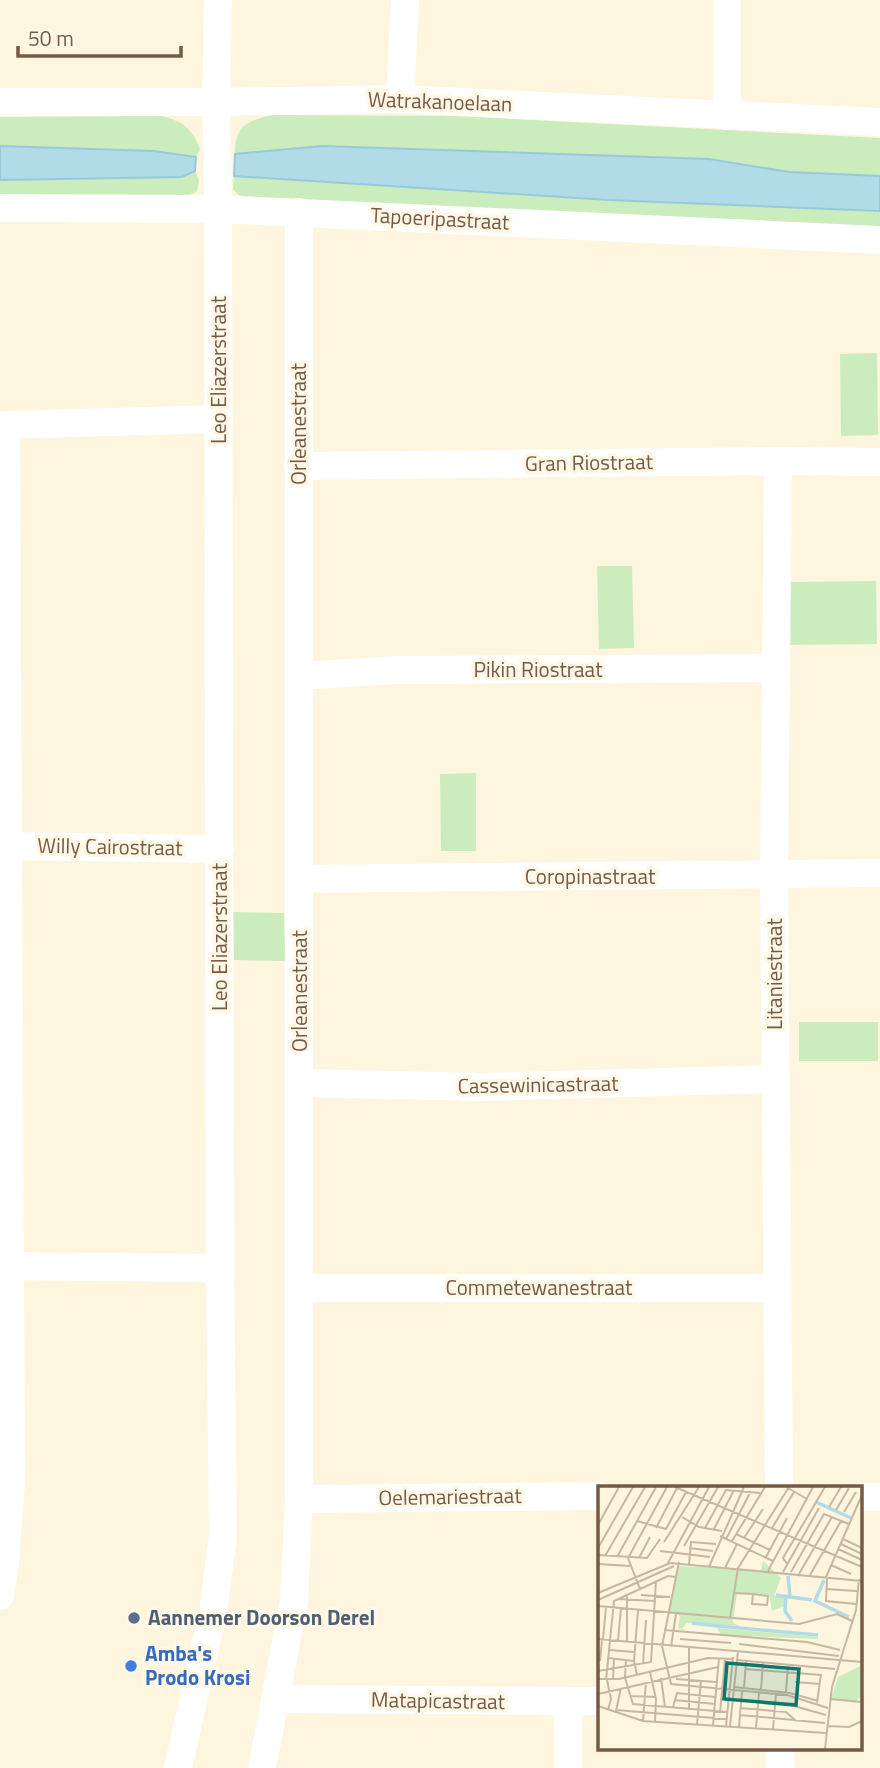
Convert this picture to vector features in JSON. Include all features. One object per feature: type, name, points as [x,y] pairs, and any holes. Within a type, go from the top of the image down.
[{"type":"street","name":"Leo Eliazerstraat","points":[[178,1768],[213,1612],[223,1536],[216,102],[218,0]]},
{"type":"street","points":[[401,99],[405,0]]},
{"type":"street","points":[[727,0],[727,116]]},
{"type":"street","name":"Watrakanoelaan","points":[[0,102],[401,99],[880,122]]},
{"type":"street","name":"Tapoeripastraat","points":[[0,208],[218,209],[880,240]]},
{"type":"street","name":"Orleanestraat","points":[[262,1768],[294,1601],[299,1499],[299,212]]},
{"type":"street","points":[[0,1595],[11,1482],[4,1266],[3,425],[219,419]]},
{"type":"street","name":"Litaniestraat","points":[[778,461],[775,876],[779,1486]]},
{"type":"street","name":"Gran Riostraat","points":[[298,467],[880,462]]},
{"type":"street","name":"Pikin Riostraat","points":[[300,676],[396,670],[775,668]]},
{"type":"street","name":"Willy Cairostraat","points":[[4,846],[220,849]]},
{"type":"street","name":"Coropinastraat","points":[[300,879],[880,873]]},
{"type":"street","name":"Cassewinicastraat","points":[[300,1083],[484,1087],[776,1079]]},
{"type":"street","points":[[4,1266],[220,1268]]},
{"type":"street","name":"Commetewanestraat","points":[[300,1288],[777,1288]]},
{"type":"street","name":"Oelemariestraat","points":[[299,1499],[598,1496]]},
{"type":"street","points":[[862,1497],[880,1497]]},
{"type":"street","name":"Matapicastraat","points":[[276,1699],[598,1701]]},
{"type":"street","points":[[568,1702],[568,1768]]},
{"type":"street","points":[[780,1750],[780,1768]]},
{"type":"green space","points":[[273,115],[455,116],[880,138],[880,176],[789,172],[709,159],[596,155],[322,146],[235,154],[240,130],[250,122]]},
{"type":"green space","points":[[162,116],[181,123],[190,131],[200,149],[196,157],[154,151],[0,146],[0,117]]},
{"type":"green space","points":[[195,171],[199,181],[197,191],[188,196],[0,197],[0,180],[182,177]]},
{"type":"green space","points":[[234,176],[609,200],[880,211],[880,232],[248,199],[233,189]]},
{"type":"green space","points":[[877,353],[878,435],[841,436],[840,354]]},
{"type":"green space","points":[[597,566],[632,566],[634,648],[599,649]]},
{"type":"green space","points":[[876,581],[877,644],[786,645],[787,582]]},
{"type":"green space","points":[[476,773],[476,851],[441,851],[440,774]]},
{"type":"green space","points":[[233,912],[284,913],[285,961],[234,960]]},
{"type":"green space","points":[[799,1022],[878,1022],[878,1061],[799,1061]]},
{"type":"water","points":[[0,146],[154,151],[196,157],[195,171],[182,177],[0,180]]},
{"type":"water","points":[[322,146],[709,159],[789,172],[880,176],[880,211],[609,200],[234,176],[235,154]]},
{"type":"place","name":"Aannemer Doorson Derel","points":[[134,1618]]},
{"type":"place","name":"Amba's Prodo Krosi","points":[[131,1666]]}]
